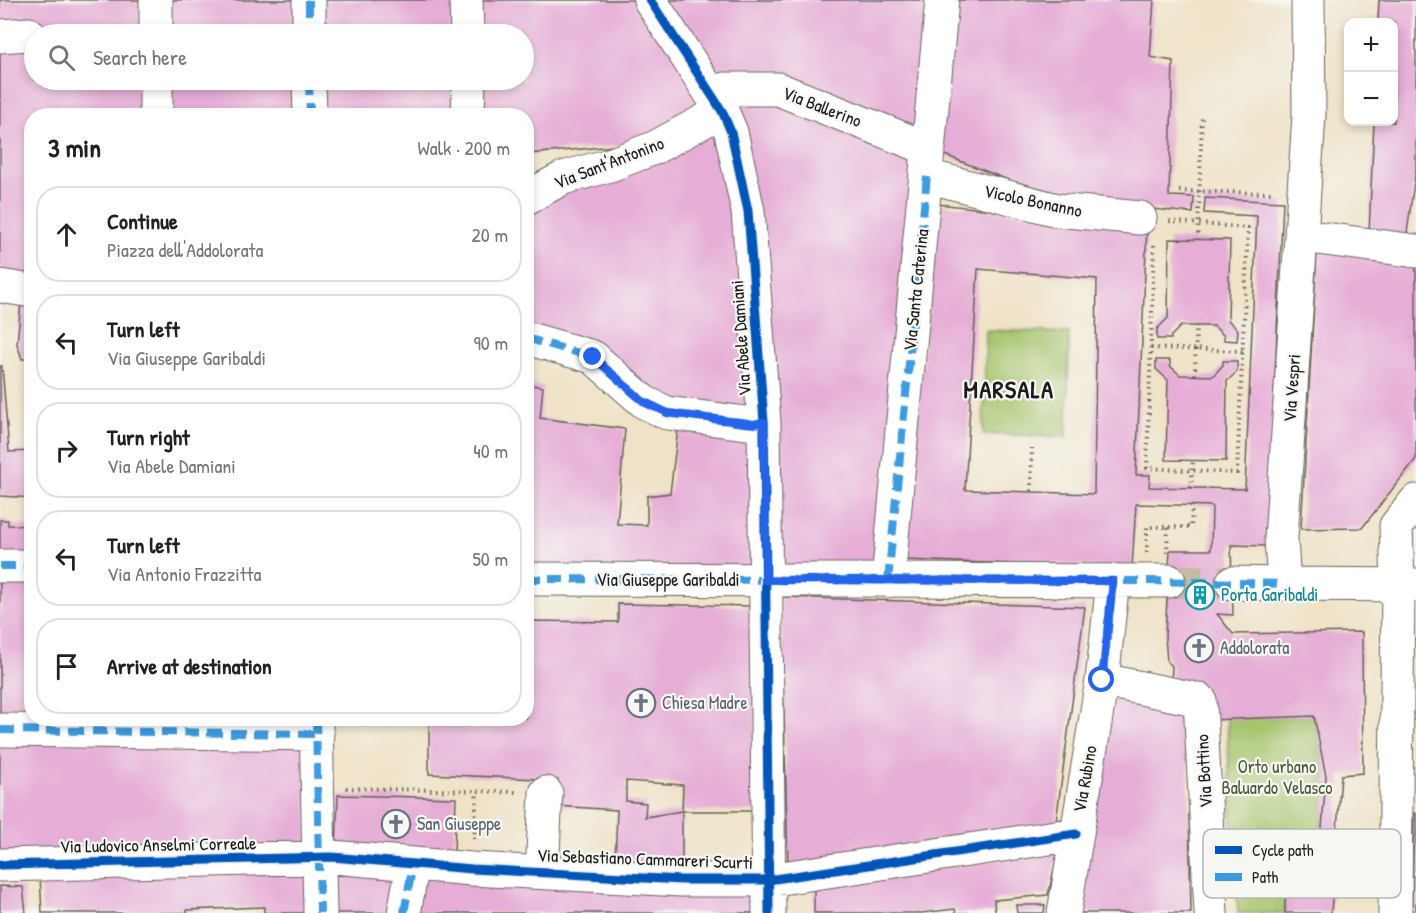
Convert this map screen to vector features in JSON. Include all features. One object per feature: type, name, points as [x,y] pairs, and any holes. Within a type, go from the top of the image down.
[{"type":"street","points":[[156,0],[156,24]]},
{"type":"street","points":[[309,0],[309,24]]},
{"type":"street","points":[[466,0],[467,24]]},
{"type":"street","name":"Via Abele Damiani","points":[[650,0],[718,104],[731,132],[748,211],[764,422],[769,913]]},
{"type":"street","name":"Via Santa Caterina","points":[[888,580],[942,0]]},
{"type":"street","name":"Via Vespri","points":[[1284,584],[1281,539],[1309,115],[1308,0]]},
{"type":"street","name":"Via Ballerino","points":[[718,104],[725,89],[778,89],[928,163]]},
{"type":"street","points":[[156,90],[156,108]]},
{"type":"street","points":[[309,90],[310,108]]},
{"type":"street","points":[[468,108],[469,90]]},
{"type":"street","name":"Via Sant'Antonino","points":[[534,194],[562,178],[610,165],[654,148],[718,104]]},
{"type":"street","name":"Vicolo Bonanno","points":[[928,163],[1057,210],[1153,227]]},
{"type":"street","points":[[1302,237],[1416,251]]},
{"type":"street","points":[[0,286],[24,290]]},
{"type":"street","points":[[534,340],[593,357],[644,402],[668,413],[743,423],[764,422]]},
{"type":"street","points":[[1398,829],[1407,585],[1396,526],[1416,501]]},
{"type":"street","points":[[0,566],[24,566]]},
{"type":"street","name":"Via Giuseppe Garibaldi","points":[[534,579],[1113,581],[1158,571]]},
{"type":"street","name":"Via Rubino","points":[[1064,913],[1102,680],[1113,581]]},
{"type":"street","points":[[1232,583],[1407,585]]},
{"type":"street","name":"Via Bottino","points":[[1102,680],[1200,700],[1207,829]]},
{"type":"street","points":[[0,730],[316,726],[320,913]]},
{"type":"street","points":[[542,872],[546,793]]},
{"type":"street","name":"Via Sebastiano Cammareri Scurti","points":[[318,857],[472,869],[682,880],[768,880],[1076,834]]},
{"type":"street","name":"Via Ludovico Anselmi Correale","points":[[0,865],[318,857]]},
{"type":"street","points":[[404,913],[413,864]]},
{"type":"street","name":"Via Bottino","points":[[1210,898],[1211,913]]},
{"type":"street","points":[[1395,913],[1396,898]]},
{"type":"path","points":[[1198,240],[1202,114]]},
{"type":"path","points":[[1179,191],[1305,194]]},
{"type":"path","points":[[1198,224],[1248,228],[1237,473],[1147,468],[1153,227],[1198,224]]},
{"type":"path","points":[[1195,375],[1196,326]]},
{"type":"path","points":[[1151,348],[1243,351]]},
{"type":"path","points":[[1031,491],[1032,448]]},
{"type":"path","points":[[1191,488],[1193,460]]},
{"type":"path","points":[[1158,571],[1148,527],[1191,527],[1192,505]]},
{"type":"path","points":[[318,791],[546,793]]},
{"type":"path","points":[[472,869],[477,791]]},
{"type":"green space","points":[[986,330],[1069,333],[1067,437],[983,434]]},
{"type":"green space","name":"Orto urbano Baluardo Velasco","points":[[1314,716],[1326,776],[1322,829],[1232,829],[1227,719]]},
{"type":"green space","name":"Orto urbano Baluardo Velasco","points":[[1237,898],[1285,898],[1285,913],[1238,913]]},
{"type":"building","points":[[0,0],[140,0],[141,24],[24,24],[24,90],[143,90],[144,108],[24,108],[24,280],[0,274]]},
{"type":"building","points":[[166,0],[301,0],[301,24],[166,24]]},
{"type":"building","points":[[314,0],[455,0],[458,24],[315,24]]},
{"type":"building","points":[[473,0],[640,0],[711,107],[646,143],[534,154],[534,108],[474,108],[474,90],[534,90],[534,24],[474,24]]},
{"type":"building","points":[[659,0],[935,0],[923,140],[710,81]]},
{"type":"building","points":[[949,0],[1154,0],[1150,57],[1173,61],[1169,196],[1194,197],[1193,213],[1059,200],[937,152]]},
{"type":"building","points":[[1379,0],[1416,0],[1416,168],[1406,240],[1369,232],[1374,126],[1398,126],[1398,18],[1378,18]]},
{"type":"building","points":[[166,90],[302,90],[302,108],[165,108]]},
{"type":"building","points":[[316,90],[461,90],[461,108],[317,108]]},
{"type":"building","points":[[730,95],[775,97],[922,151],[878,573],[772,574]]},
{"type":"building","points":[[717,125],[740,206],[757,418],[668,406],[534,335],[534,205]]},
{"type":"building","points":[[1205,198],[1283,202],[1267,546],[1231,545],[1233,615],[1217,614],[1233,634],[1362,632],[1363,773],[1341,775],[1337,829],[1322,829],[1326,776],[1314,716],[1210,720],[1171,685],[1172,666],[1167,661],[1165,635],[1170,550],[1211,550],[1212,506],[1136,504],[1132,568],[903,560],[938,204],[1147,227],[1136,475],[1150,475],[1149,487],[1245,489],[1257,216],[1204,213]],"holes":[[[978,269],[1097,279],[1094,494],[965,490]]]},
{"type":"building","points":[[1169,239],[1230,240],[1228,320],[1238,330],[1237,341],[1224,340],[1224,336],[1214,326],[1181,326],[1171,336],[1171,339],[1157,339],[1157,329],[1168,318]]},
{"type":"building","points":[[1317,251],[1416,263],[1416,459],[1362,528],[1301,529]]},
{"type":"building","points":[[21,302],[24,302],[24,359],[22,359],[17,344]]},
{"type":"building","points":[[1156,360],[1170,360],[1170,366],[1180,375],[1213,376],[1223,365],[1223,361],[1237,361],[1237,372],[1227,381],[1226,461],[1166,460],[1168,380],[1156,369]]},
{"type":"building","points":[[0,366],[2,366],[9,452],[24,451],[24,498],[0,496]]},
{"type":"building","points":[[534,385],[543,387],[540,418],[625,429],[617,524],[647,525],[647,496],[670,493],[679,421],[757,429],[758,572],[534,567]]},
{"type":"building","points":[[0,520],[8,520],[8,525],[24,526],[24,558],[0,559]]},
{"type":"building","points":[[24,577],[24,720],[0,725],[0,578]]},
{"type":"building","points":[[781,597],[1085,607],[1055,829],[788,868]]},
{"type":"building","name":"Chiesa Madre","points":[[618,604],[757,606],[755,811],[682,811],[682,871],[615,864],[617,810],[557,806],[558,780],[429,774],[429,726],[534,726],[534,621],[618,622]],"holes":[[[626,781],[683,785],[682,811],[645,817],[646,803],[626,801]]]},
{"type":"building","points":[[1114,692],[1187,703],[1191,913],[1077,913]]},
{"type":"building","points":[[0,740],[306,743],[308,849],[0,857]]},
{"type":"building","name":"San Giuseppe","points":[[338,795],[456,798],[454,852],[336,849]]},
{"type":"building","points":[[1414,813],[1416,814],[1416,913],[1412,913]]},
{"type":"building","points":[[1058,852],[1048,895],[994,900],[995,913],[956,913],[955,909],[921,913],[814,913],[814,884]]},
{"type":"building","points":[[332,864],[406,870],[399,913],[332,913]]},
{"type":"building","points":[[310,867],[311,913],[264,913],[264,907],[187,910],[187,913],[42,913],[40,876]]},
{"type":"building","points":[[418,871],[761,896],[760,913],[410,913]]},
{"type":"building","points":[[0,886],[23,887],[26,913],[0,913]]},
{"type":"building","points":[[1285,898],[1332,898],[1331,913],[1285,913]]},
{"type":"building","points":[[1016,905],[1045,905],[1044,913],[1017,913]]},
{"type":"tunnel","points":[[1169,581],[1232,583]]},
{"type":"marked path","points":[[309,0],[309,24]]},
{"type":"marked path","points":[[309,90],[310,108]]},
{"type":"marked path","points":[[888,581],[927,176]]},
{"type":"marked path","points":[[534,340],[593,357],[644,402],[667,413],[754,424],[764,422]]},
{"type":"marked path","points":[[0,566],[24,566]]},
{"type":"marked path","points":[[534,579],[1147,581],[1284,584]]},
{"type":"marked path","points":[[1102,680],[1113,581]]},
{"type":"marked path","points":[[316,726],[320,913]]},
{"type":"marked path","points":[[0,730],[317,734]]},
{"type":"marked path","points":[[404,913],[413,864]]},
{"type":"cycle path","points":[[650,0],[722,111],[731,132],[748,211],[764,422],[769,913]]},
{"type":"cycle path","points":[[0,865],[332,857],[472,869],[682,880],[768,880],[1076,834]]},
{"type":"place","name":"Porta Garibaldi","points":[[1200,595]]},
{"type":"place","name":"Addolorata","points":[[1199,648]]},
{"type":"place","name":"Chiesa Madre","points":[[641,703]]},
{"type":"place","name":"San Giuseppe","points":[[396,824]]},
{"type":"district","name":"MARSALA","points":[[1009,390]]},
{"type":"route","points":[[593,357],[644,402],[668,413],[754,424],[764,422],[766,580],[1113,581],[1102,680]]}]
